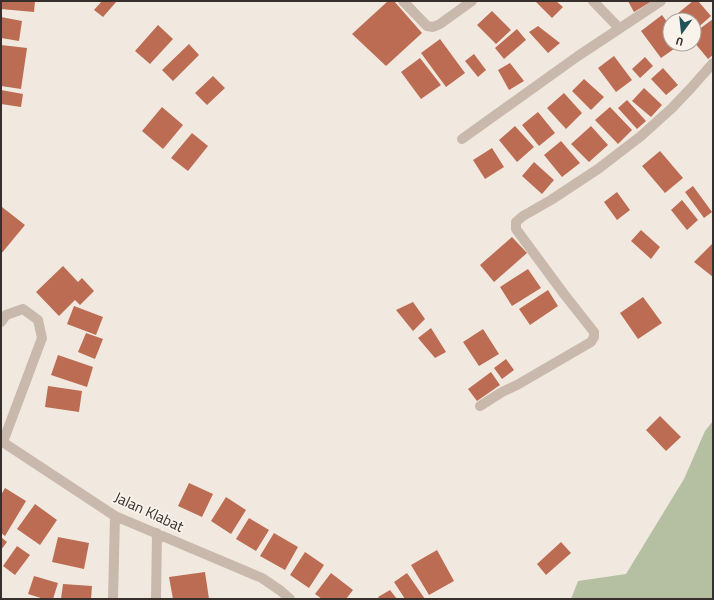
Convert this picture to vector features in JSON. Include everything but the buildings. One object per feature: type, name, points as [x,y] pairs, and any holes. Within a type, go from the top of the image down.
[{"type":"street","points":[[403,1],[427,26],[433,27],[440,24],[472,1]]},
{"type":"street","points":[[593,1],[619,28]]},
{"type":"street","points":[[462,139],[578,56],[661,1]]},
{"type":"street","points":[[480,406],[502,392],[592,342],[594,337],[594,332],[516,229],[516,222],[598,168],[640,136],[672,108],[713,63]]},
{"type":"street","points":[[1,322],[6,315],[23,309],[38,320],[42,338],[2,441]]},
{"type":"street","name":"Jalan Klabat","points":[[2,441],[115,516],[262,578],[290,599]]},
{"type":"street","points":[[113,599],[115,516]]},
{"type":"street","points":[[156,599],[157,533]]},
{"type":"green space","points":[[713,421],[713,599],[571,599],[578,581],[626,574],[684,479],[705,431]]}]
